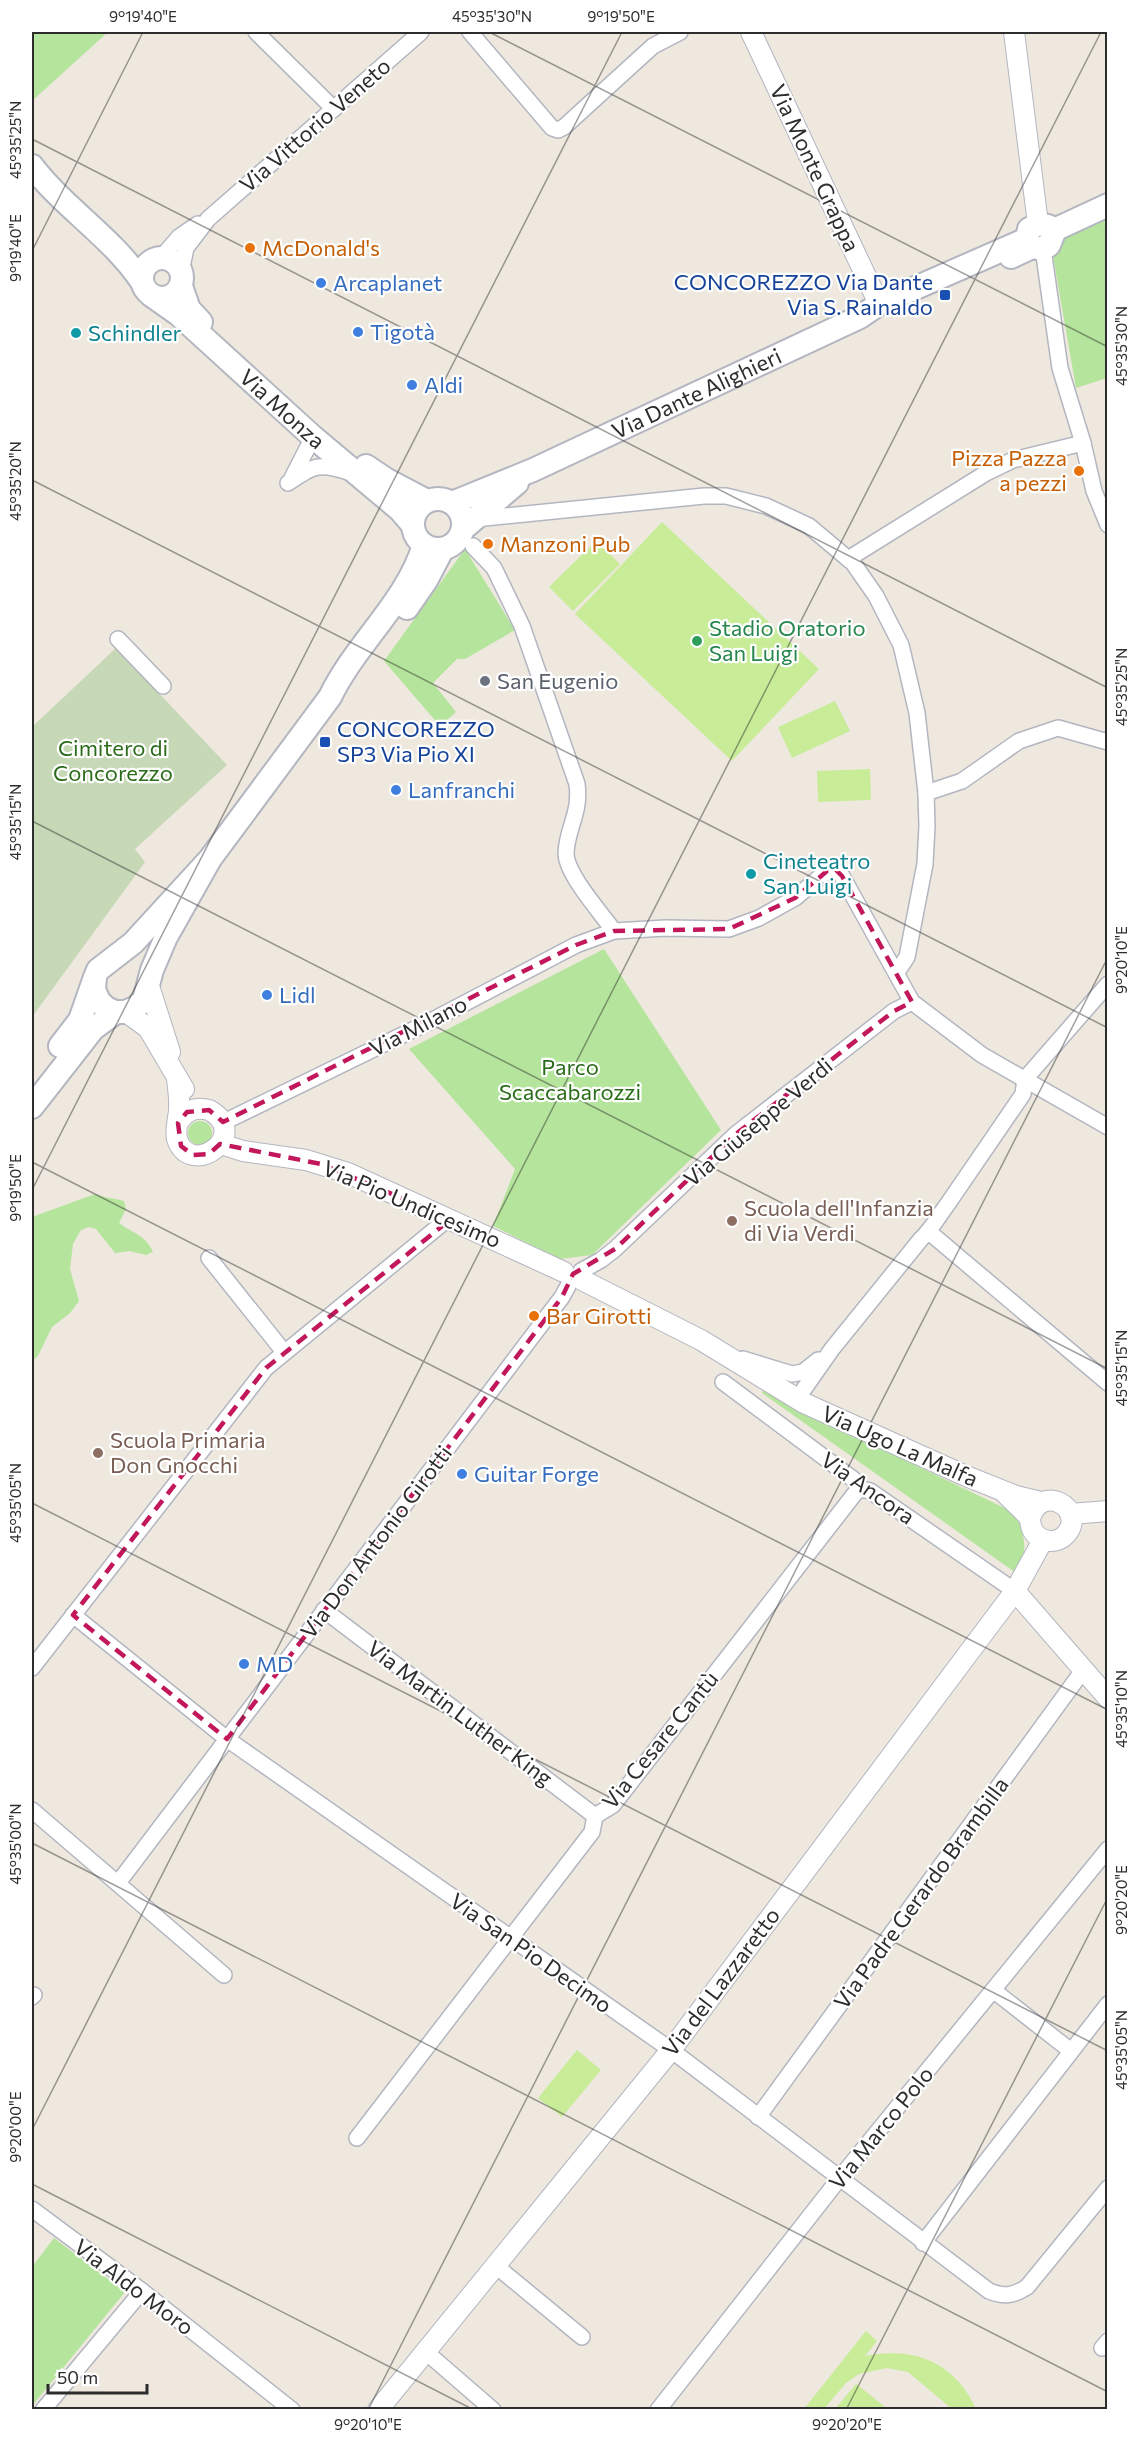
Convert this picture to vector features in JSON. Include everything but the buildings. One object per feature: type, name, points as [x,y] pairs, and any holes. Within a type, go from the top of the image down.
[{"type":"main road","name":"Via Monza","points":[[32,166],[39,182],[101,236],[147,289],[178,314],[313,437],[400,510],[412,524]]},
{"type":"main road","name":"Via Dante Alighieri","points":[[860,317],[884,314],[1107,205]]},
{"type":"main road","name":"Via Monza","points":[[101,236],[126,250],[159,259]]},
{"type":"main road","name":"Via Dante Alighieri","points":[[452,503],[533,470],[860,317],[879,304],[1038,238]]},
{"type":"main road","points":[[159,259],[175,263],[181,279],[170,297],[162,299],[147,289],[145,267],[159,259]]},
{"type":"main road","name":"Via Monza","points":[[181,279],[186,304],[193,314],[325,435],[387,480],[427,501]]},
{"type":"main road","name":"Via Dante Alighieri","points":[[470,532],[533,470]]},
{"type":"main road","points":[[32,1086],[80,1020],[103,968],[133,943],[210,859],[330,697],[342,672],[398,598],[419,559],[433,548],[456,543],[470,532],[452,503],[438,499],[427,501],[417,510],[412,524],[414,533],[433,548]]},
{"type":"main road","points":[[32,1107],[93,1029],[121,1012],[135,1008],[142,1002],[166,937],[210,859]]},
{"type":"main road","points":[[121,1012],[106,1008],[99,1001],[94,990],[103,968],[124,958],[136,962],[145,971],[148,983]]},
{"type":"street","points":[[256,32],[334,109]]},
{"type":"street","name":"Via Vittorio Veneto","points":[[181,279],[186,248],[208,219],[422,32]]},
{"type":"street","points":[[470,32],[552,128],[558,130],[653,46],[680,32]]},
{"type":"street","name":"Via Monte Grappa","points":[[751,32],[879,304]]},
{"type":"street","points":[[1014,32],[1038,238],[1060,368],[1083,442],[1094,490],[1107,525]]},
{"type":"street","name":"Via Vittorio Veneto","points":[[159,259],[186,231],[208,219]]},
{"type":"street","points":[[313,437],[288,483],[320,465],[335,467],[358,476]]},
{"type":"street","points":[[848,559],[986,473],[1013,459],[1083,442]]},
{"type":"street","points":[[614,931],[571,870],[566,853],[579,801],[577,784],[522,626],[494,568],[470,532],[704,496],[726,496],[766,506],[809,526],[848,559],[876,596],[901,645],[917,713],[926,793],[925,864],[907,957],[897,972],[912,1002],[982,1055],[1107,1127]]},
{"type":"street","points":[[118,639],[163,686]]},
{"type":"street","points":[[926,793],[963,781],[1019,741],[1058,728],[1107,742]]},
{"type":"street","name":"Via Milano","points":[[222,1123],[427,1023],[576,945],[614,931],[666,928],[729,929],[759,918],[795,898],[827,871],[836,870],[842,876],[897,972]]},
{"type":"street","points":[[121,1012],[148,1028],[176,1075],[183,1088],[202,1108],[214,1113],[222,1123],[224,1130],[221,1144],[216,1150],[201,1156],[186,1151],[177,1139],[176,1075],[156,1002],[148,983]]},
{"type":"street","points":[[797,1399],[831,1349],[929,1232],[934,1221],[947,1206],[1023,1094],[1025,1079],[1107,984]]},
{"type":"street","name":"Via Giuseppe Verdi","points":[[574,1277],[615,1249],[736,1134],[894,1011],[912,1002]]},
{"type":"street","points":[[178,1123],[188,1112],[202,1108]]},
{"type":"street","name":"Via Pio Undicesimo","points":[[221,1144],[243,1151],[291,1157],[335,1168],[449,1218],[718,1349],[797,1399]]},
{"type":"street","points":[[32,1668],[258,1377],[284,1352],[449,1218]]},
{"type":"street","points":[[929,1232],[1107,1383]]},
{"type":"street","points":[[209,1258],[284,1352]]},
{"type":"street","name":"Via Don Antonio Girotti","points":[[118,1883],[574,1277]]},
{"type":"street","points":[[718,1349],[772,1369],[796,1374],[807,1370],[831,1349]]},
{"type":"street","name":"Via Ancora","points":[[723,1382],[853,1479],[862,1489],[870,1491],[1015,1591]]},
{"type":"street","name":"Via Ugo La Malfa","points":[[797,1399],[1003,1491],[1036,1510]]},
{"type":"street","name":"Via Cesare Cantù","points":[[357,2138],[591,1832],[596,1816],[613,1805],[856,1492],[862,1489]]},
{"type":"street","name":"Via Ugo La Malfa","points":[[1036,1510],[1055,1501],[1067,1508],[1070,1514]]},
{"type":"street","name":"Via Ugo La Malfa","points":[[1036,1510],[1033,1531],[1043,1540]]},
{"type":"street","points":[[1043,1540],[1056,1540],[1067,1533],[1070,1527],[1070,1514],[1107,1511]]},
{"type":"street","name":"Via del Lazzaretto","points":[[378,2409],[671,2050],[1015,1591],[1043,1540]]},
{"type":"street","points":[[1015,1591],[1107,1698]]},
{"type":"street","name":"Via Martin Luther King","points":[[324,1611],[596,1816]]},
{"type":"street","name":"Via San Pio Decimo","points":[[73,1615],[227,1740],[671,2050],[989,2291],[1002,2296],[1017,2294],[1028,2287],[1107,2188]]},
{"type":"street","name":"Via Padre Gerardo Brambilla","points":[[758,2117],[1084,1669]]},
{"type":"street","points":[[32,1810],[224,1975]]},
{"type":"street","name":"Via Marco Polo","points":[[658,2409],[839,2179],[1107,1849]]},
{"type":"street","points":[[993,1990],[1071,2051]]},
{"type":"street","points":[[923,2243],[1107,2004]]},
{"type":"street","name":"Via Aldo Moro","points":[[32,2209],[142,2291],[292,2409]]},
{"type":"street","points":[[496,2266],[582,2337]]},
{"type":"street","points":[[44,2409],[142,2291]]},
{"type":"street","points":[[426,2352],[493,2409]]},
{"type":"highlighted area","points":[[836,870],[842,876],[912,1002],[894,1011],[736,1134],[615,1249],[573,1274],[562,1297],[227,1739],[73,1615],[266,1368],[451,1219],[321,1164],[220,1144],[209,1154],[193,1155],[181,1146],[178,1123],[187,1112],[209,1110],[223,1122],[576,945],[614,931],[729,929],[795,898],[827,871]]},
{"type":"green space","points":[[32,32],[108,32],[32,101]]},
{"type":"green space","points":[[1107,214],[1107,378],[1076,388],[1053,256],[1063,235]]},
{"type":"green space","name":"Stadio Oratorio San Luigi","points":[[662,522],[819,669],[732,761],[575,614]]},
{"type":"green space","points":[[596,541],[620,564],[573,611],[549,587]]},
{"type":"green space","points":[[465,549],[515,630],[465,659],[457,659],[433,683],[456,712],[440,726],[384,661]]},
{"type":"green space","name":"Cimitero di Concorezzo","points":[[116,648],[227,765],[135,849],[145,862],[32,1017],[32,727]]},
{"type":"green space","points":[[835,701],[850,731],[792,758],[778,727]]},
{"type":"green space","points":[[870,769],[871,800],[818,802],[817,771]]},
{"type":"green space","name":"Parco Scaccabarozzi","points":[[604,949],[721,1130],[592,1255],[560,1259],[493,1226],[515,1169],[409,1049]]},
{"type":"green space","points":[[200,1121],[208,1125],[212,1133],[208,1141],[200,1145],[192,1141],[188,1133],[192,1125]]},
{"type":"green space","points":[[95,1194],[124,1201],[126,1209],[119,1223],[143,1238],[153,1252],[146,1255],[130,1251],[115,1253],[96,1229],[89,1227],[81,1230],[73,1244],[70,1269],[79,1301],[70,1313],[52,1327],[38,1356],[32,1361],[32,1217]]},
{"type":"green space","points":[[764,1389],[859,1438],[1015,1513],[1024,1543],[1023,1558],[1016,1573],[762,1393]]},
{"type":"green space","points":[[577,2050],[601,2070],[562,2117],[538,2098]]},
{"type":"green space","points":[[54,2238],[125,2292],[32,2406],[32,2267]]},
{"type":"green space","points":[[866,2331],[877,2341],[865,2356],[900,2353],[931,2361],[957,2379],[976,2409],[952,2409],[908,2372],[887,2368],[859,2374],[846,2383],[824,2409],[804,2409]]},
{"type":"green space","points":[[856,2384],[888,2409],[835,2409]]},
{"type":"place","name":"McDonald's","points":[[250,248]]},
{"type":"place","name":"Arcaplanet","points":[[321,283]]},
{"type":"place","name":"CONCOREZZO Via Dante Via S. Rainaldo","points":[[945,295]]},
{"type":"place","name":"Tigotà","points":[[358,332]]},
{"type":"place","name":"Schindler","points":[[76,333]]},
{"type":"place","name":"Aldi","points":[[412,385]]},
{"type":"place","name":"Pizza Pazza a pezzi","points":[[1079,471]]},
{"type":"place","name":"Manzoni Pub","points":[[488,544]]},
{"type":"place","name":"Stadio Oratorio San Luigi","points":[[697,641]]},
{"type":"place","name":"San Eugenio","points":[[485,681]]},
{"type":"place","name":"CONCOREZZO SP3 Via Pio XI","points":[[325,742]]},
{"type":"place","name":"Lanfranchi","points":[[396,790]]},
{"type":"place","name":"Cineteatro San Luigi","points":[[751,874]]},
{"type":"place","name":"Lidl","points":[[267,995]]},
{"type":"place","name":"Scuola dell'Infanzia di Via Verdi","points":[[732,1221]]},
{"type":"place","name":"Bar Girotti","points":[[534,1316]]},
{"type":"place","name":"Scuola Primaria Don Gnocchi","points":[[98,1453]]},
{"type":"place","name":"Guitar Forge","points":[[462,1474]]},
{"type":"place","name":"MD","points":[[244,1664]]}]
